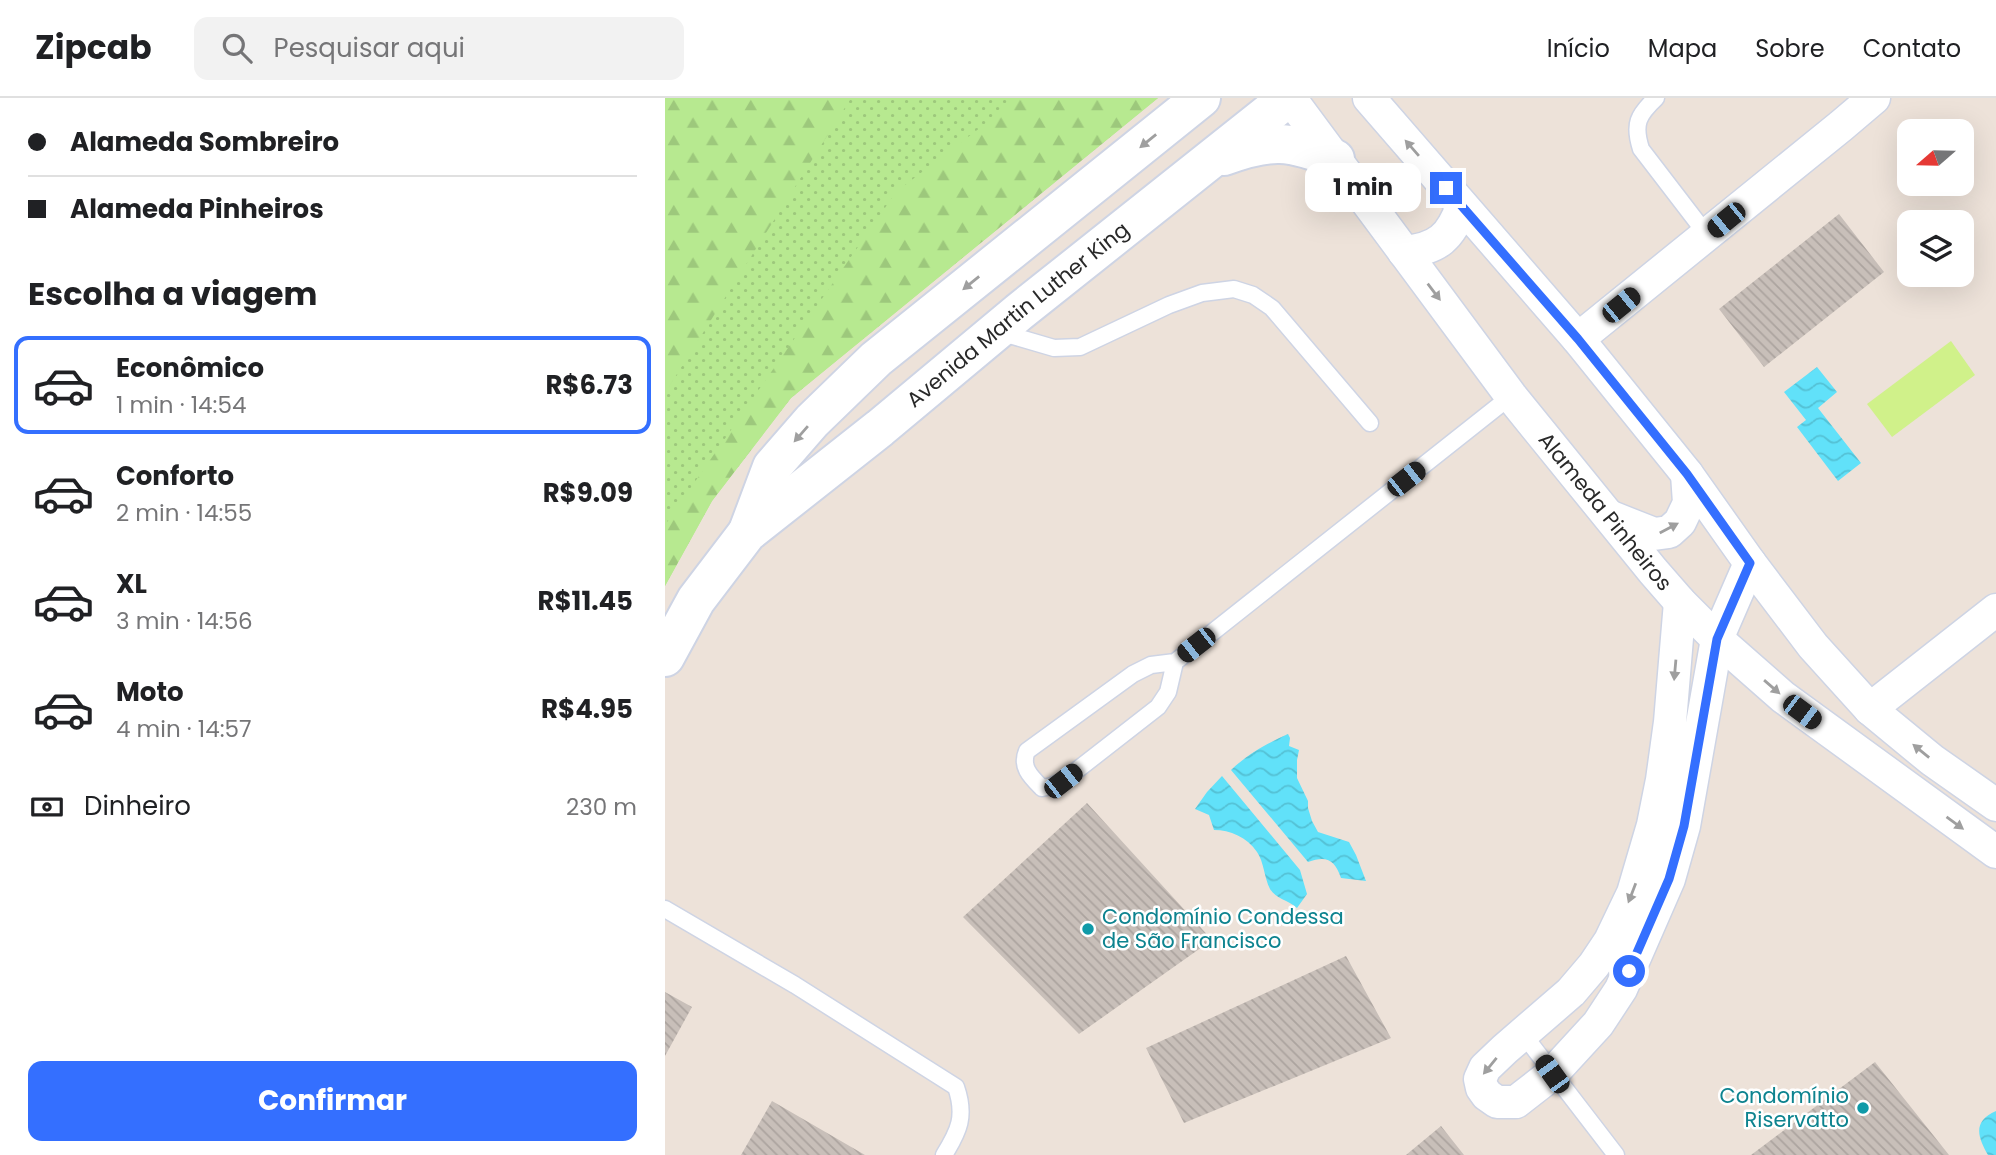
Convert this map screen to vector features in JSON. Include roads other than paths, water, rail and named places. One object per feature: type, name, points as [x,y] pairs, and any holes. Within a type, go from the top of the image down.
[{"type":"main road","name":"Avenida Martin Luther King","points":[[747,533],[772,467],[812,421],[857,376],[1201,98]]},
{"type":"main road","name":"Avenida Martin Luther King","points":[[665,657],[696,600],[747,533],[1289,98]]},
{"type":"main road","points":[[1209,161],[1267,144],[1308,147],[1335,159]]},
{"type":"main road","points":[[857,376],[849,400],[858,417],[878,417],[906,406]]},
{"type":"street","name":"Alameda Pinheiros","points":[[1289,98],[1511,396],[1680,602],[1717,639],[1783,697],[1996,852]]},
{"type":"street","points":[[1369,98],[1578,339],[1687,474],[1813,646],[1870,709],[1932,760],[1996,805]]},
{"type":"street","points":[[1578,339],[1874,98]]},
{"type":"street","points":[[1404,252],[1420,251],[1442,241],[1455,225],[1462,206]]},
{"type":"street","points":[[1610,517],[1654,534],[1669,531],[1680,522],[1689,503],[1687,474]]},
{"type":"street","points":[[1680,602],[1670,722],[1662,780],[1633,893],[1610,941],[1594,965],[1571,992],[1485,1068],[1481,1079],[1482,1088],[1497,1102],[1516,1102],[1552,1074],[1598,1024],[1621,989],[1669,879],[1684,826],[1717,639],[1750,563]]},
{"type":"street","points":[[1870,709],[1996,610]]},
{"type":"street","points":[[1571,992],[1598,1024]]},
{"type":"lane","points":[[1656,98],[1640,112],[1636,134],[1641,149],[1707,235]]},
{"type":"lane","points":[[997,331],[1054,348],[1080,346],[1169,305],[1202,293],[1234,289],[1253,295],[1272,308],[1370,423]]},
{"type":"lane","points":[[1175,662],[1168,692],[1158,707],[1063,781],[1042,788],[1035,781],[1024,764],[1027,751],[1133,674],[1151,665],[1175,662],[1511,396]]},
{"type":"lane","points":[[665,909],[795,985],[956,1087],[961,1103],[959,1131],[944,1155]]},
{"type":"lane","points":[[1523,1034],[1616,1155]]},
{"type":"water","points":[[1817,367],[1837,392],[1818,408],[1861,463],[1838,481],[1797,427],[1806,420],[1784,392]]},
{"type":"water","points":[[1288,734],[1289,746],[1299,750],[1297,778],[1308,801],[1312,821],[1318,832],[1349,842],[1366,881],[1341,878],[1333,863],[1325,859],[1308,862],[1231,770],[1258,749]]},
{"type":"water","points":[[1222,776],[1300,870],[1307,894],[1297,908],[1270,889],[1259,856],[1248,842],[1232,833],[1214,830],[1209,815],[1195,809]]},
{"type":"water","points":[[1996,1111],[1996,1155],[1988,1155],[1981,1142],[1980,1124]]},
{"type":"place","name":"Condomínio Condessa de São Francisco","points":[[1088,929]]},
{"type":"place","name":"Condomínio Riservatto","points":[[1863,1108]]}]
